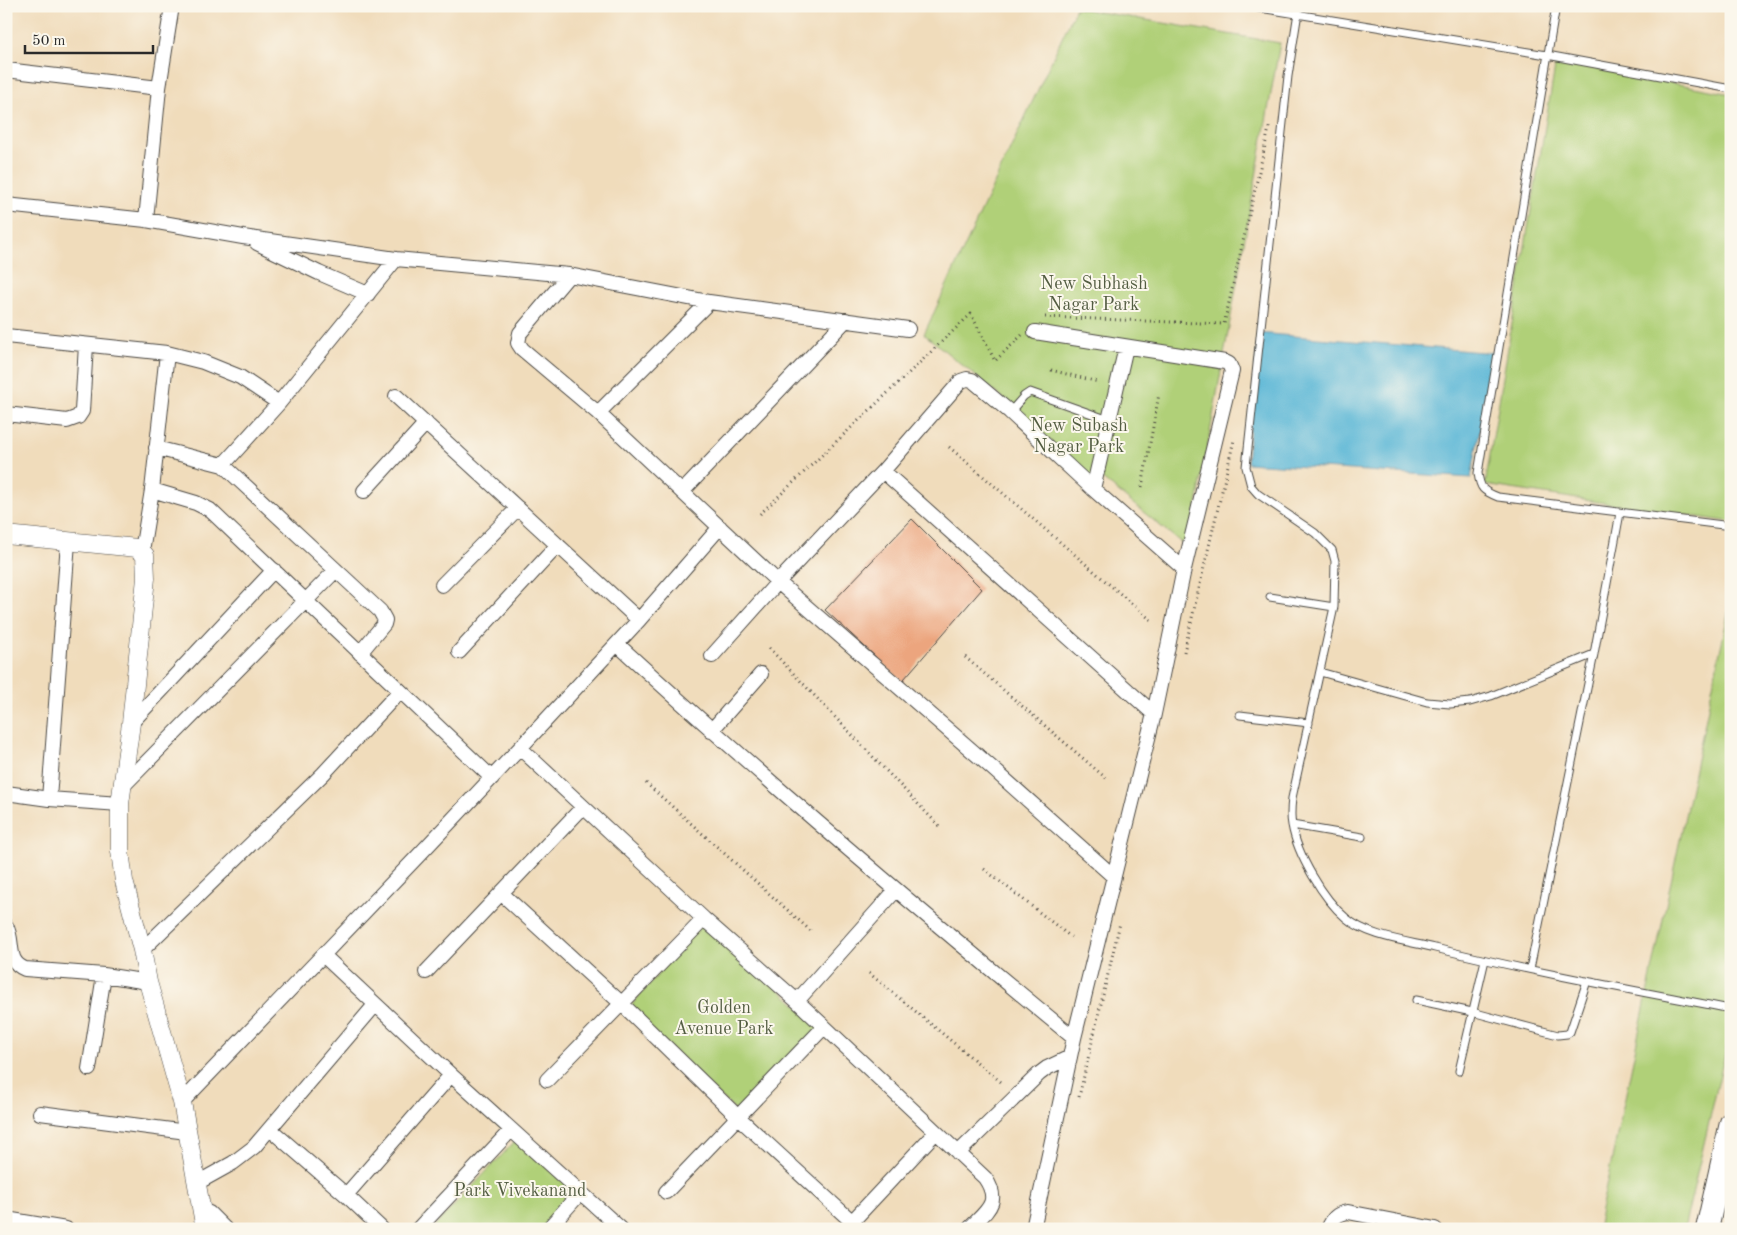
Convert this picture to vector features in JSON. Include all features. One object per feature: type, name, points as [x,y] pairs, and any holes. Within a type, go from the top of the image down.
[{"type":"main road","points":[[1707,1229],[1726,1166],[1731,1122]]},
{"type":"street","points":[[146,220],[159,88],[172,6]]},
{"type":"street","points":[[6,70],[159,88]]},
{"type":"street","points":[[6,205],[146,220],[242,237],[396,259],[569,275],[709,302],[908,329]]},
{"type":"street","points":[[242,237],[368,294]]},
{"type":"street","points":[[224,465],[279,403],[396,259]]},
{"type":"street","points":[[569,275],[520,332],[518,342],[522,349],[598,414],[778,582],[985,761],[1113,876]]},
{"type":"street","points":[[598,414],[709,302]]},
{"type":"street","points":[[682,492],[846,320]]},
{"type":"street","points":[[1033,1229],[1074,1038],[1154,714],[1184,569],[1232,372],[1229,364],[1225,362],[1035,332]]},
{"type":"street","points":[[6,336],[166,353],[220,368],[240,377],[279,403]]},
{"type":"street","points":[[6,414],[67,421],[78,417],[82,411],[86,345]]},
{"type":"street","points":[[1093,488],[1126,347]]},
{"type":"street","points":[[166,353],[152,490],[142,551],[146,560],[146,578],[131,723],[120,804],[121,868],[142,950],[148,982],[182,1102],[204,1220]]},
{"type":"street","points":[[712,656],[778,582],[883,471],[964,380],[972,380],[1010,412],[1184,569]]},
{"type":"street","points":[[396,396],[639,620]]},
{"type":"street","points":[[364,491],[426,423]]},
{"type":"street","points":[[156,448],[224,465],[380,611],[385,620],[384,624],[360,653]]},
{"type":"street","points":[[883,471],[1154,714]]},
{"type":"street","points":[[152,490],[196,503],[210,510],[492,778]]},
{"type":"street","points":[[442,585],[518,508]]},
{"type":"street","points":[[182,1102],[492,778],[639,620],[720,527]]},
{"type":"street","points":[[6,535],[137,548],[142,551]]},
{"type":"street","points":[[49,799],[68,542]]},
{"type":"street","points":[[459,652],[558,545]]},
{"type":"street","points":[[131,723],[274,570]]},
{"type":"street","points":[[123,786],[336,570]]},
{"type":"street","points":[[617,644],[711,731],[896,890],[1074,1038]]},
{"type":"street","points":[[711,731],[761,674]]},
{"type":"street","points":[[142,950],[323,774],[400,691]]},
{"type":"street","points":[[520,748],[704,919],[797,1001],[985,1178],[992,1191],[991,1206],[969,1229]]},
{"type":"street","points":[[6,793],[49,799],[120,804]]},
{"type":"street","points":[[426,972],[583,807]]},
{"type":"street","points":[[797,1001],[896,890]]},
{"type":"street","points":[[501,893],[621,1003],[853,1226],[936,1132]]},
{"type":"street","points":[[547,1080],[704,919]]},
{"type":"street","points":[[6,926],[10,937],[13,961],[25,969],[104,975],[148,982]]},
{"type":"street","points":[[323,954],[450,1075],[621,1229]]},
{"type":"street","points":[[89,1069],[104,975]]},
{"type":"street","points":[[197,1183],[246,1155],[375,1005]]},
{"type":"street","points":[[666,1192],[739,1118],[824,1027]]},
{"type":"street","points":[[958,1153],[1039,1074],[1070,1057]]},
{"type":"street","points":[[346,1195],[450,1075]]},
{"type":"street","points":[[40,1113],[187,1132]]},
{"type":"street","points":[[270,1129],[382,1229]]},
{"type":"street","points":[[418,1229],[511,1130]]},
{"type":"street","points":[[548,1229],[581,1192]]},
{"type":"street","points":[[1328,1229],[1335,1216],[1348,1212],[1435,1229]]},
{"type":"street","points":[[204,1220],[208,1213],[225,1229]]},
{"type":"street","points":[[6,1219],[66,1229]]},
{"type":"lane","points":[[1247,6],[1547,55],[1731,90]]},
{"type":"lane","points":[[1298,6],[1288,76],[1246,467],[1252,486],[1258,494],[1315,533],[1332,550],[1335,561],[1334,607],[1292,798],[1292,825],[1297,843],[1325,896],[1346,918],[1370,932],[1484,960],[1731,1009]]},
{"type":"lane","points":[[1556,6],[1478,473],[1479,482],[1482,489],[1498,497],[1731,526]]},
{"type":"lane","points":[[1010,412],[1030,392],[1109,420]]},
{"type":"lane","points":[[1530,969],[1594,654],[1620,513]]},
{"type":"lane","points":[[1270,597],[1334,607]]},
{"type":"lane","points":[[1320,672],[1427,702],[1450,704],[1470,702],[1491,696],[1594,654]]},
{"type":"lane","points":[[1240,715],[1309,723]]},
{"type":"lane","points":[[1292,825],[1362,837]]},
{"type":"lane","points":[[1459,1071],[1484,960]]},
{"type":"lane","points":[[1416,1000],[1472,1012],[1558,1035],[1567,1034],[1570,1032],[1587,981]]},
{"type":"path","points":[[1224,324],[1271,117]]},
{"type":"path","points":[[1051,370],[1098,382]]},
{"type":"path","points":[[1142,488],[1159,394]]},
{"type":"path","points":[[949,447],[1151,620]]},
{"type":"path","points":[[769,648],[941,828]]},
{"type":"path","points":[[965,657],[1106,779]]},
{"type":"path","points":[[646,783],[813,933]]},
{"type":"path","points":[[984,869],[1071,937]]},
{"type":"path","points":[[868,973],[1000,1082]]},
{"type":"green space","name":"New Subhash Nagar Park","points":[[1076,8],[1280,43],[1189,549],[1095,473],[1093,480],[1014,407],[924,334]]},
{"type":"green space","points":[[1556,61],[1731,94],[1731,522],[1485,485]]},
{"type":"green space","points":[[1731,600],[1731,1028],[1684,1229],[1597,1229]]},
{"type":"green space","name":"Golden Avenue Park","points":[[704,920],[821,1028],[740,1115],[628,1009]]},
{"type":"green space","name":"Park Vivekanand","points":[[518,1138],[579,1192],[547,1229],[432,1229]]},
{"type":"water","points":[[1258,333],[1494,353],[1471,478],[1247,463]]},
{"type":"building","points":[[912,519],[982,589],[903,682],[825,610]]},
{"type":"park label","name":"New Subash Nagar Park","points":[[1079,436]]}]
